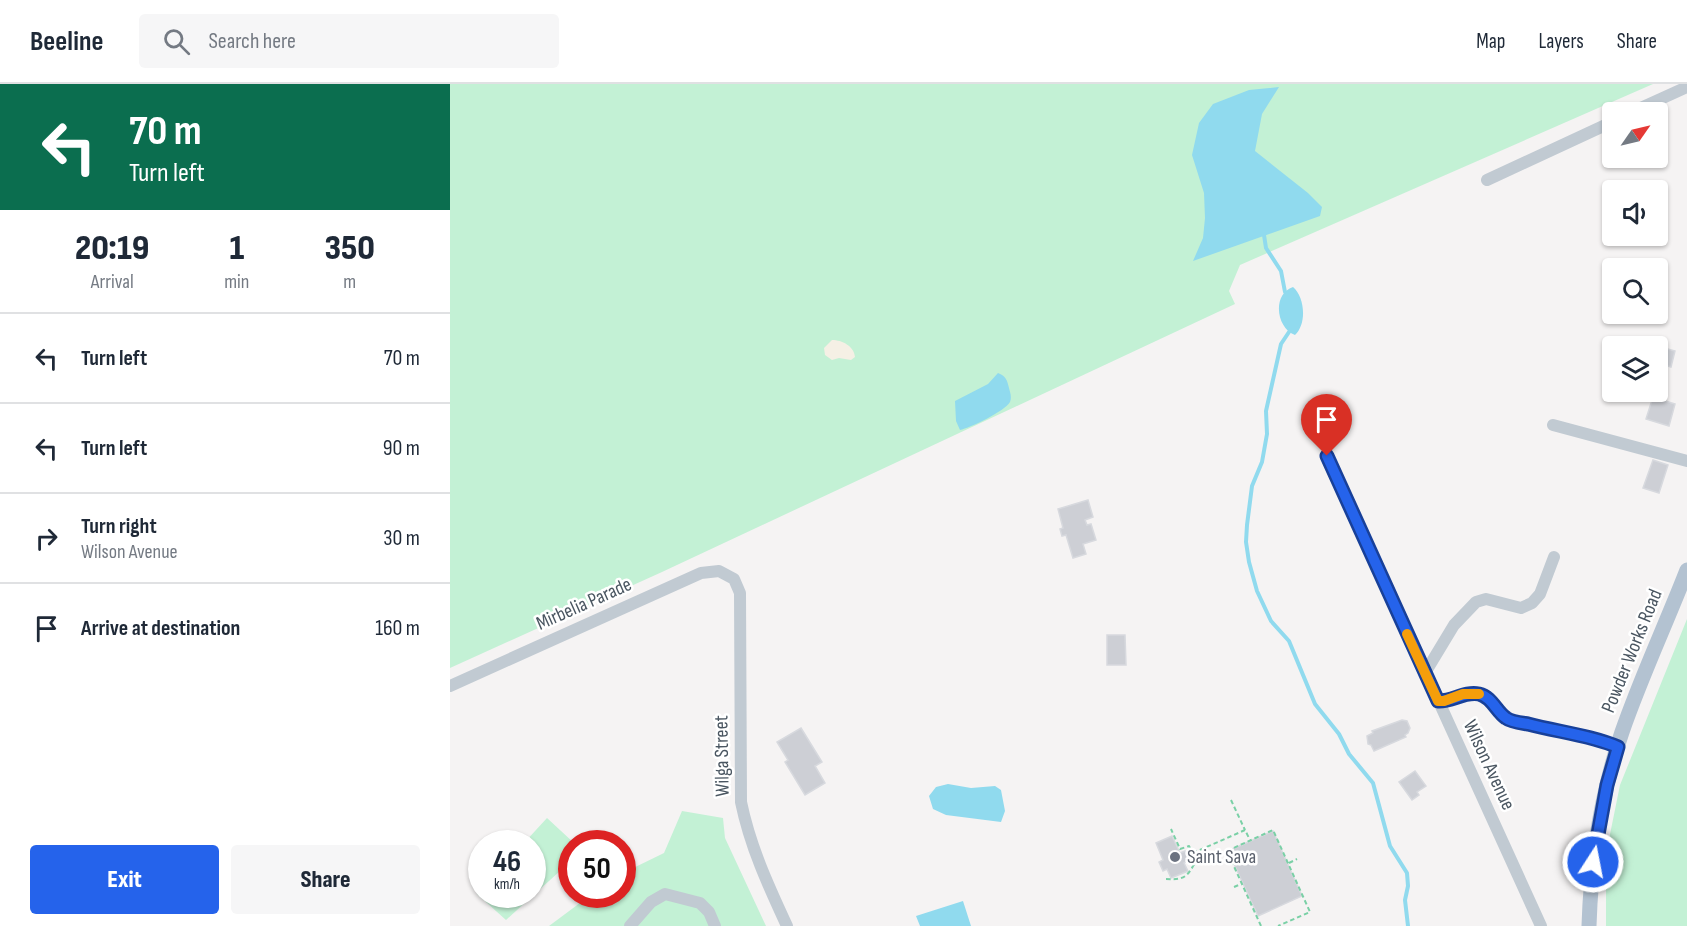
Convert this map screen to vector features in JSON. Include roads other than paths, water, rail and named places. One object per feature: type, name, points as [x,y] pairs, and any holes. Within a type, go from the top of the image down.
[{"type":"main road","name":"Powder Works Road","points":[[1589,926],[1593,862],[1607,785],[1622,732],[1687,570]]},
{"type":"street","points":[[1654,102],[1687,87]]},
{"type":"street","points":[[1487,180],[1602,126]]},
{"type":"street","points":[[1553,425],[1687,461]]},
{"type":"street","name":"Wilson Avenue","points":[[1327,456],[1541,926]]},
{"type":"street","points":[[1425,673],[1454,625],[1476,602],[1486,599],[1521,608],[1532,603],[1540,594],[1554,557]]},
{"type":"street","name":"Mirbelia Parade","points":[[450,686],[701,573],[719,571],[734,579]]},
{"type":"street","name":"Wilga Street","points":[[734,579],[740,593],[741,802],[746,828],[758,863],[787,926]]},
{"type":"street","points":[[1438,701],[1463,694],[1480,694],[1492,702],[1506,719],[1568,734],[1601,739],[1618,747]]},
{"type":"street","points":[[630,926],[651,902],[665,894],[700,903],[705,907],[715,926]]},
{"type":"water","points":[[1279,87],[1262,114],[1255,151],[1322,207],[1320,216],[1193,261],[1203,238],[1205,218],[1204,193],[1192,155],[1199,123],[1213,104],[1249,90]]},
{"type":"water","points":[[1293,287],[1300,297],[1303,311],[1299,330],[1295,335],[1284,326],[1279,311],[1282,296]]},
{"type":"water","points":[[998,373],[1003,375],[1007,381],[1011,395],[1010,402],[987,419],[960,430],[956,421],[955,401],[988,384]]},
{"type":"water","points":[[948,784],[971,788],[995,786],[1001,790],[1005,811],[1001,822],[946,815],[933,809],[929,796],[936,787]]},
{"type":"water","points":[[963,901],[971,926],[920,926],[916,916]]},
{"type":"waterway","points":[[1264,235],[1266,248],[1281,271],[1285,292]]},
{"type":"waterway","points":[[1289,332],[1281,344],[1266,411],[1267,434],[1262,462],[1252,486],[1246,542],[1249,562],[1257,591],[1271,621],[1289,641],[1315,704],[1339,734],[1349,754],[1373,783],[1390,846],[1407,873],[1408,886],[1405,900],[1408,926]]},
{"type":"place","name":"Saint Sava","points":[[1175,857]]}]
